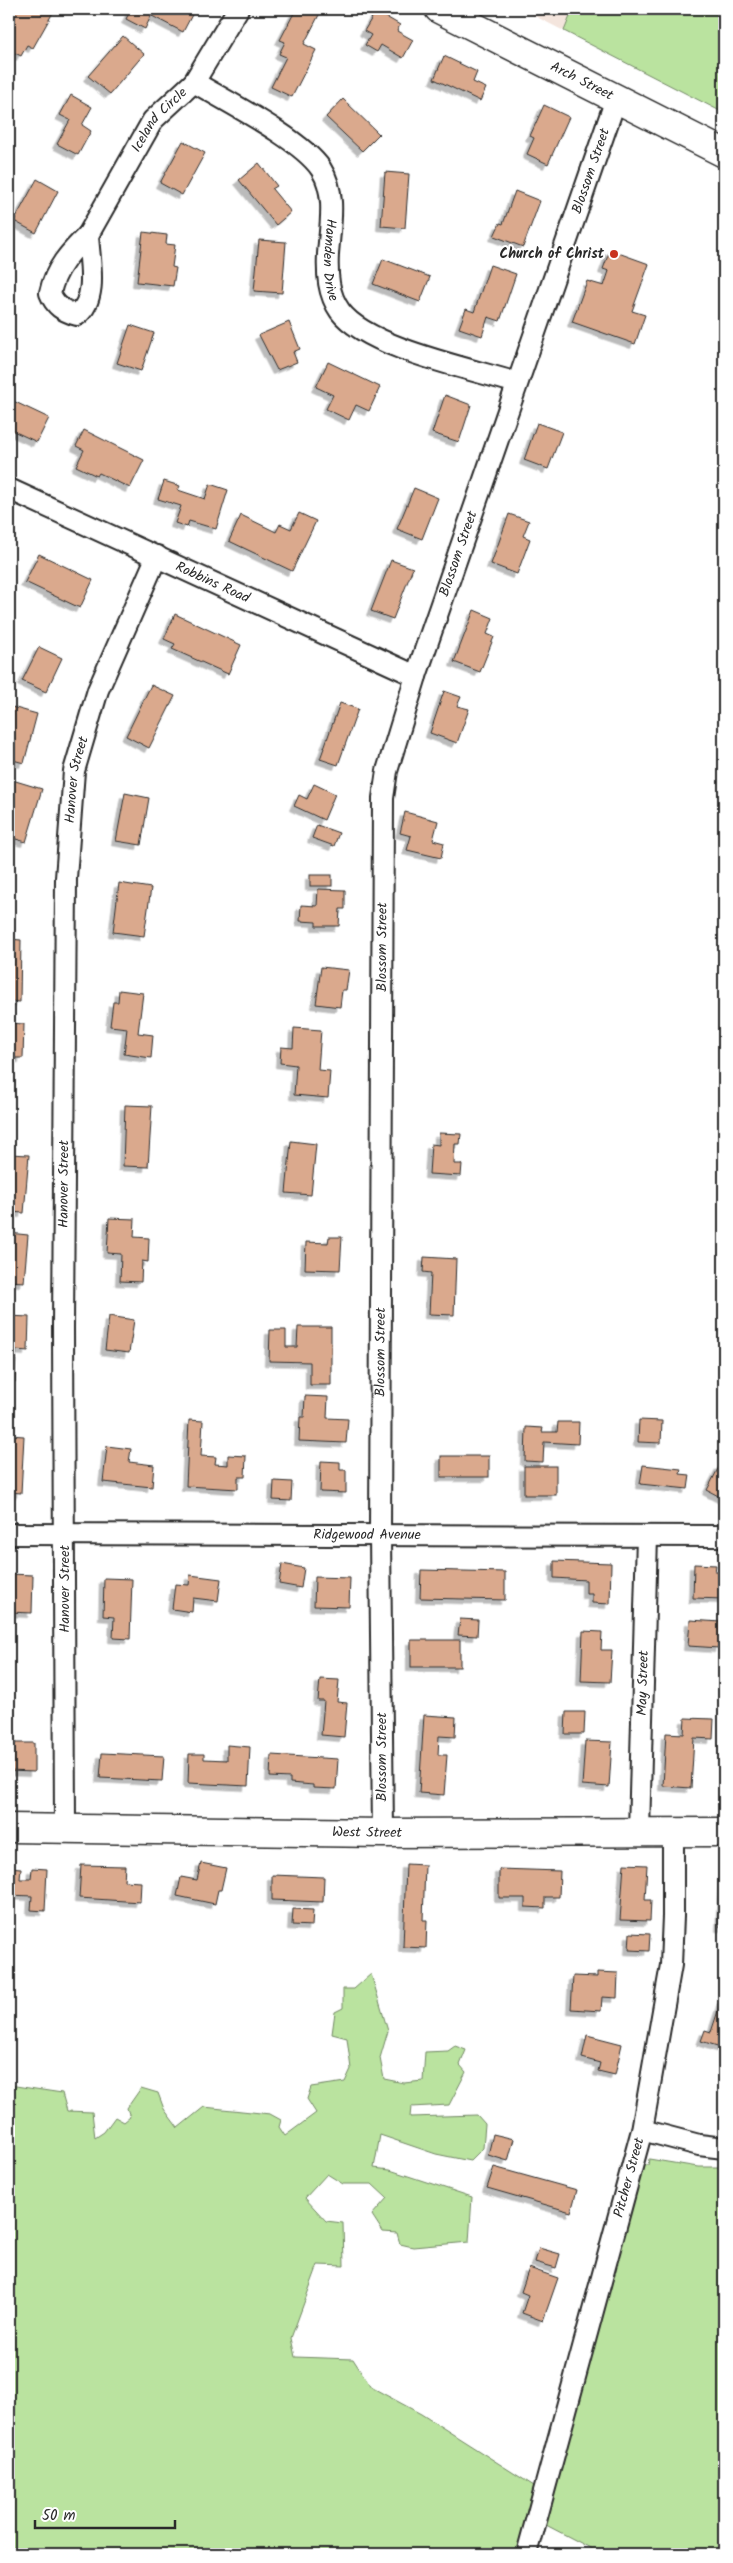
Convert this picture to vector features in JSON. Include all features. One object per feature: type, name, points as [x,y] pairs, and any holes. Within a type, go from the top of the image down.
[{"type":"street","name":"Iceland Circle","points":[[88,235],[153,120],[194,82],[238,9]]},
{"type":"street","name":"Arch Street","points":[[439,9],[724,154]]},
{"type":"street","name":"Hamden Drive","points":[[194,82],[291,141],[308,153],[321,169],[330,186],[332,202],[328,280],[332,297],[341,312],[356,326],[390,344],[517,383]]},
{"type":"street","name":"Blossom Street","points":[[383,1833],[380,1535],[383,798],[387,771],[416,676],[616,99]]},
{"type":"street","name":"Robbins Road","points":[[9,489],[416,676]]},
{"type":"street","name":"Hanover Street","points":[[65,1828],[63,1328],[66,878],[74,771],[98,690],[157,556]]},
{"type":"street","name":"Ridgewood Avenue","points":[[9,1534],[65,1536],[724,1536]]},
{"type":"street","name":"May Street","points":[[639,1831],[647,1536]]},
{"type":"street","name":"West Street","points":[[9,1828],[383,1833],[724,1832]]},
{"type":"street","name":"Pitcher Street","points":[[527,2554],[642,2130],[670,1964],[673,1916],[672,1832]]},
{"type":"street","points":[[642,2130],[699,2145],[724,2148]]},
{"type":"shaded area","points":[[521,9],[573,9],[564,31]]},
{"type":"green space","points":[[573,9],[724,9],[724,113],[564,31]]},
{"type":"green space","points":[[371,1974],[388,2031],[380,2058],[384,2079],[404,2083],[423,2081],[425,2052],[448,2051],[455,2046],[466,2050],[460,2065],[466,2072],[449,2105],[411,2107],[410,2117],[477,2115],[485,2124],[483,2148],[470,2161],[436,2154],[380,2135],[374,2168],[390,2170],[472,2197],[469,2242],[413,2247],[400,2244],[397,2233],[383,2232],[372,2215],[387,2198],[372,2184],[343,2184],[327,2174],[305,2198],[326,2221],[343,2223],[344,2266],[318,2265],[291,2338],[295,2357],[353,2359],[371,2387],[421,2414],[534,2486],[519,2554],[9,2554],[9,2085],[62,2093],[67,2111],[92,2112],[95,2138],[104,2132],[115,2117],[124,2122],[130,2117],[127,2108],[141,2088],[158,2093],[164,2109],[178,2128],[204,2107],[270,2114],[281,2120],[279,2127],[285,2136],[316,2113],[307,2099],[311,2087],[345,2082],[351,2069],[347,2038],[332,2034],[335,2012],[343,2008],[343,1989],[354,1989]]},
{"type":"green space","points":[[649,2159],[698,2167],[724,2167],[724,2554],[602,2554],[546,2525],[547,2505],[638,2165],[648,2165]]},
{"type":"building","points":[[11,9],[55,9],[33,48],[27,45],[21,56],[9,50],[9,19],[13,10]]},
{"type":"building","points":[[131,9],[142,9],[152,14],[145,29],[126,19]]},
{"type":"building","points":[[156,9],[195,9],[183,32],[152,16]]},
{"type":"building","points":[[296,9],[322,9],[304,44],[316,50],[292,97],[271,87],[286,57],[279,54],[285,42],[280,40]]},
{"type":"building","points":[[376,11],[400,25],[397,31],[413,40],[403,58],[381,45],[377,52],[365,45],[371,35],[364,31]]},
{"type":"building","points":[[123,36],[144,54],[110,94],[88,76]]},
{"type":"building","points":[[444,56],[477,72],[473,82],[486,88],[480,101],[434,79]]},
{"type":"building","points":[[71,95],[92,107],[82,125],[91,131],[78,155],[57,144],[70,120],[60,115]]},
{"type":"building","points":[[343,99],[379,134],[362,151],[326,117]]},
{"type":"building","points":[[544,105],[569,117],[548,164],[527,154],[534,138],[530,136]]},
{"type":"building","points":[[183,141],[205,153],[182,195],[160,183]]},
{"type":"building","points":[[259,163],[277,186],[272,189],[291,212],[276,225],[239,180]]},
{"type":"building","points":[[385,172],[409,174],[405,228],[381,226]]},
{"type":"building","points":[[37,179],[58,191],[36,233],[14,221]]},
{"type":"building","points":[[515,191],[540,201],[523,247],[494,236],[500,223],[503,224]]},
{"type":"building","points":[[143,232],[167,235],[166,244],[175,245],[172,267],[176,268],[173,286],[137,282]]},
{"type":"building","points":[[259,240],[286,242],[282,293],[254,291]]},
{"type":"building","points":[[610,250],[649,264],[632,311],[645,315],[635,344],[572,322],[587,281],[604,286],[609,271],[603,269]]},
{"type":"building","points":[[383,259],[430,277],[420,302],[373,284]]},
{"type":"building","points":[[490,265],[516,274],[500,321],[488,317],[482,336],[459,328],[466,309],[474,312]]},
{"type":"building","points":[[289,322],[300,349],[293,352],[297,362],[277,370],[259,335]]},
{"type":"building","points":[[130,325],[154,333],[141,371],[117,363]]},
{"type":"building","points":[[328,362],[380,387],[369,411],[356,405],[349,420],[326,409],[333,395],[316,387]]},
{"type":"building","points":[[9,392],[14,395],[11,400],[49,418],[37,442],[9,429]]},
{"type":"building","points":[[445,395],[471,405],[459,442],[432,433]]},
{"type":"building","points":[[537,423],[562,432],[548,469],[524,460]]},
{"type":"building","points":[[84,430],[144,460],[130,488],[99,473],[97,476],[76,466],[84,450],[76,446]]},
{"type":"building","points":[[164,481],[180,486],[178,490],[205,499],[210,484],[228,490],[216,529],[189,521],[187,527],[175,523],[181,506],[158,499]]},
{"type":"building","points":[[414,488],[438,498],[422,539],[397,529]]},
{"type":"building","points":[[299,513],[316,521],[292,571],[229,541],[241,515],[276,532],[280,524],[291,529]]},
{"type":"building","points":[[509,514],[529,521],[523,536],[530,539],[517,574],[491,564]]},
{"type":"building","points":[[39,554],[93,580],[80,608],[25,582]]},
{"type":"building","points":[[391,560],[413,568],[393,619],[371,611]]},
{"type":"building","points":[[474,610],[493,618],[487,634],[494,637],[480,672],[454,662]]},
{"type":"building","points":[[175,614],[241,645],[228,674],[172,649],[175,644],[164,639]]},
{"type":"building","points":[[39,647],[62,658],[46,692],[22,681]]},
{"type":"building","points":[[151,685],[175,696],[149,748],[126,736]]},
{"type":"building","points":[[444,691],[461,697],[457,706],[469,709],[457,743],[430,733]]},
{"type":"building","points":[[340,703],[358,709],[338,765],[320,759]]},
{"type":"building","points":[[12,707],[37,714],[24,763],[9,759],[9,719]]},
{"type":"building","points":[[9,779],[42,789],[26,842],[9,837]]},
{"type":"building","points":[[314,784],[335,794],[324,820],[294,806],[299,795],[307,799]]},
{"type":"building","points":[[125,793],[149,798],[141,845],[116,841]]},
{"type":"building","points":[[405,812],[438,821],[433,840],[444,843],[441,858],[407,850],[411,836],[400,833]]},
{"type":"building","points":[[317,825],[339,833],[334,846],[312,838]]},
{"type":"building","points":[[310,875],[332,875],[332,886],[310,886]]},
{"type":"building","points":[[119,883],[151,888],[144,936],[113,932]]},
{"type":"building","points":[[318,889],[345,890],[345,909],[340,909],[339,926],[316,926],[316,922],[300,921],[301,905],[317,906]]},
{"type":"building","points":[[9,939],[21,940],[20,1002],[9,1001]]},
{"type":"building","points":[[321,967],[349,970],[346,990],[342,990],[340,1007],[316,1004]]},
{"type":"building","points":[[119,990],[143,993],[138,1033],[153,1035],[151,1058],[124,1054],[127,1028],[110,1026],[113,1002],[118,1002]]},
{"type":"building","points":[[9,1023],[24,1024],[23,1058],[15,1058],[14,1087],[9,1087]]},
{"type":"building","points":[[294,1028],[321,1030],[318,1070],[330,1071],[328,1098],[294,1095],[296,1065],[280,1063],[281,1047],[293,1048]]},
{"type":"building","points":[[125,1105],[152,1106],[148,1167],[123,1166]]},
{"type":"building","points":[[439,1133],[461,1134],[460,1144],[455,1144],[454,1164],[462,1164],[461,1176],[429,1174],[431,1144],[439,1145]]},
{"type":"building","points":[[291,1141],[316,1144],[311,1195],[286,1193]]},
{"type":"building","points":[[9,1154],[29,1155],[24,1213],[9,1212]]},
{"type":"building","points":[[109,1218],[135,1219],[134,1237],[149,1238],[148,1262],[142,1261],[141,1282],[120,1281],[121,1254],[107,1253]]},
{"type":"building","points":[[9,1233],[28,1235],[24,1282],[9,1281]]},
{"type":"building","points":[[329,1237],[342,1237],[340,1270],[305,1269],[306,1242],[328,1243]]},
{"type":"building","points":[[424,1257],[456,1259],[454,1315],[429,1314],[431,1273],[423,1272]]},
{"type":"building","points":[[9,1316],[29,1317],[28,1351],[16,1350],[15,1382],[9,1382]]},
{"type":"building","points":[[109,1316],[134,1320],[129,1353],[105,1350]]},
{"type":"building","points":[[298,1327],[331,1327],[331,1385],[310,1385],[310,1362],[269,1361],[270,1330],[286,1330],[286,1347],[297,1347]]},
{"type":"building","points":[[305,1396],[328,1397],[327,1418],[348,1419],[346,1443],[299,1441],[300,1417],[304,1417]]},
{"type":"building","points":[[189,1420],[203,1421],[201,1456],[216,1457],[215,1464],[228,1465],[228,1455],[246,1456],[245,1477],[238,1477],[238,1489],[186,1486]]},
{"type":"building","points":[[639,1420],[662,1421],[661,1443],[638,1442]]},
{"type":"building","points":[[558,1422],[579,1422],[578,1444],[544,1442],[543,1462],[525,1461],[526,1427],[543,1428],[542,1432],[557,1432]]},
{"type":"building","points":[[9,1435],[24,1436],[21,1493],[9,1492]]},
{"type":"building","points":[[107,1446],[131,1449],[129,1462],[154,1465],[152,1487],[103,1482]]},
{"type":"building","points":[[441,1456],[489,1456],[489,1477],[441,1477]]},
{"type":"building","points":[[321,1461],[340,1462],[340,1470],[346,1470],[346,1493],[320,1492]]},
{"type":"building","points":[[643,1465],[681,1469],[680,1474],[690,1475],[688,1489],[640,1484]]},
{"type":"building","points":[[720,1465],[724,1468],[724,1499],[707,1490]]},
{"type":"building","points":[[524,1466],[556,1466],[556,1495],[524,1495]]},
{"type":"building","points":[[274,1481],[292,1482],[291,1501],[273,1500]]},
{"type":"building","points":[[554,1561],[611,1563],[610,1604],[592,1603],[592,1594],[586,1594],[586,1580],[554,1578]]},
{"type":"building","points":[[282,1564],[304,1568],[301,1588],[279,1584]]},
{"type":"building","points":[[694,1564],[716,1565],[715,1572],[724,1572],[724,1599],[693,1598]]},
{"type":"building","points":[[421,1570],[505,1572],[505,1600],[420,1598]]},
{"type":"building","points":[[9,1574],[33,1575],[32,1613],[9,1612]]},
{"type":"building","points":[[190,1575],[221,1579],[218,1601],[193,1598],[192,1612],[172,1609],[175,1584],[189,1585]]},
{"type":"building","points":[[315,1577],[350,1578],[349,1607],[314,1606]]},
{"type":"building","points":[[104,1578],[132,1579],[130,1639],[113,1638],[114,1617],[103,1616]]},
{"type":"building","points":[[460,1619],[478,1620],[477,1636],[458,1635]]},
{"type":"building","points":[[690,1620],[721,1622],[719,1648],[688,1646]]},
{"type":"building","points":[[583,1631],[602,1632],[601,1650],[612,1650],[610,1682],[581,1681]]},
{"type":"building","points":[[411,1640],[460,1640],[460,1667],[411,1667]]},
{"type":"building","points":[[320,1679],[339,1680],[337,1702],[347,1703],[344,1737],[321,1735],[324,1701],[318,1701]]},
{"type":"building","points":[[566,1712],[585,1712],[584,1734],[565,1734]]},
{"type":"building","points":[[424,1715],[456,1717],[455,1737],[439,1736],[438,1755],[447,1755],[444,1795],[419,1793]]},
{"type":"building","points":[[685,1718],[714,1719],[713,1739],[694,1738],[691,1788],[663,1786],[666,1733],[684,1734]]},
{"type":"building","points":[[585,1741],[612,1742],[609,1787],[582,1785]]},
{"type":"building","points":[[9,1743],[34,1743],[34,1772],[9,1771]]},
{"type":"building","points":[[227,1745],[250,1747],[248,1786],[188,1783],[189,1754],[204,1754],[204,1759],[227,1760]]},
{"type":"building","points":[[102,1753],[164,1756],[162,1781],[100,1778]]},
{"type":"building","points":[[271,1755],[338,1759],[336,1789],[313,1788],[313,1785],[290,1783],[290,1778],[270,1777]]},
{"type":"building","points":[[201,1863],[226,1868],[221,1890],[218,1890],[215,1904],[177,1896],[181,1877],[197,1880]]},
{"type":"building","points":[[406,1864],[425,1865],[423,1920],[427,1920],[426,1948],[403,1947]]},
{"type":"building","points":[[624,1864],[647,1865],[645,1900],[651,1900],[650,1921],[620,1920]]},
{"type":"building","points":[[81,1865],[125,1866],[124,1881],[141,1882],[140,1902],[79,1898]]},
{"type":"building","points":[[9,1867],[21,1868],[20,1879],[31,1879],[32,1868],[47,1869],[45,1911],[31,1910],[32,1896],[9,1895]]},
{"type":"building","points":[[499,1869],[560,1871],[559,1897],[545,1897],[545,1908],[525,1907],[525,1898],[499,1898]]},
{"type":"building","points":[[723,1873],[724,1927],[720,1927]]},
{"type":"building","points":[[272,1875],[324,1877],[323,1902],[272,1900]]},
{"type":"building","points":[[293,1909],[313,1910],[312,1926],[292,1925]]},
{"type":"building","points":[[630,1933],[650,1934],[649,1951],[629,1950]]},
{"type":"building","points":[[597,1972],[618,1973],[617,1998],[602,1997],[601,2011],[571,2009],[573,1976],[597,1977]]},
{"type":"building","points":[[722,1999],[724,1999],[724,2048],[701,2041],[705,2030],[711,2032]]},
{"type":"building","points":[[587,2035],[622,2044],[615,2075],[598,2071],[600,2063],[582,2058]]},
{"type":"building","points":[[493,2134],[514,2139],[508,2161],[488,2155]]},
{"type":"building","points":[[494,2167],[577,2190],[571,2212],[487,2188]]},
{"type":"building","points":[[539,2248],[560,2254],[556,2268],[535,2262]]},
{"type":"building","points":[[529,2268],[558,2278],[543,2321],[522,2313],[528,2295],[521,2292]]},
{"type":"place","name":"Church of Christ","points":[[614,254]]}]
